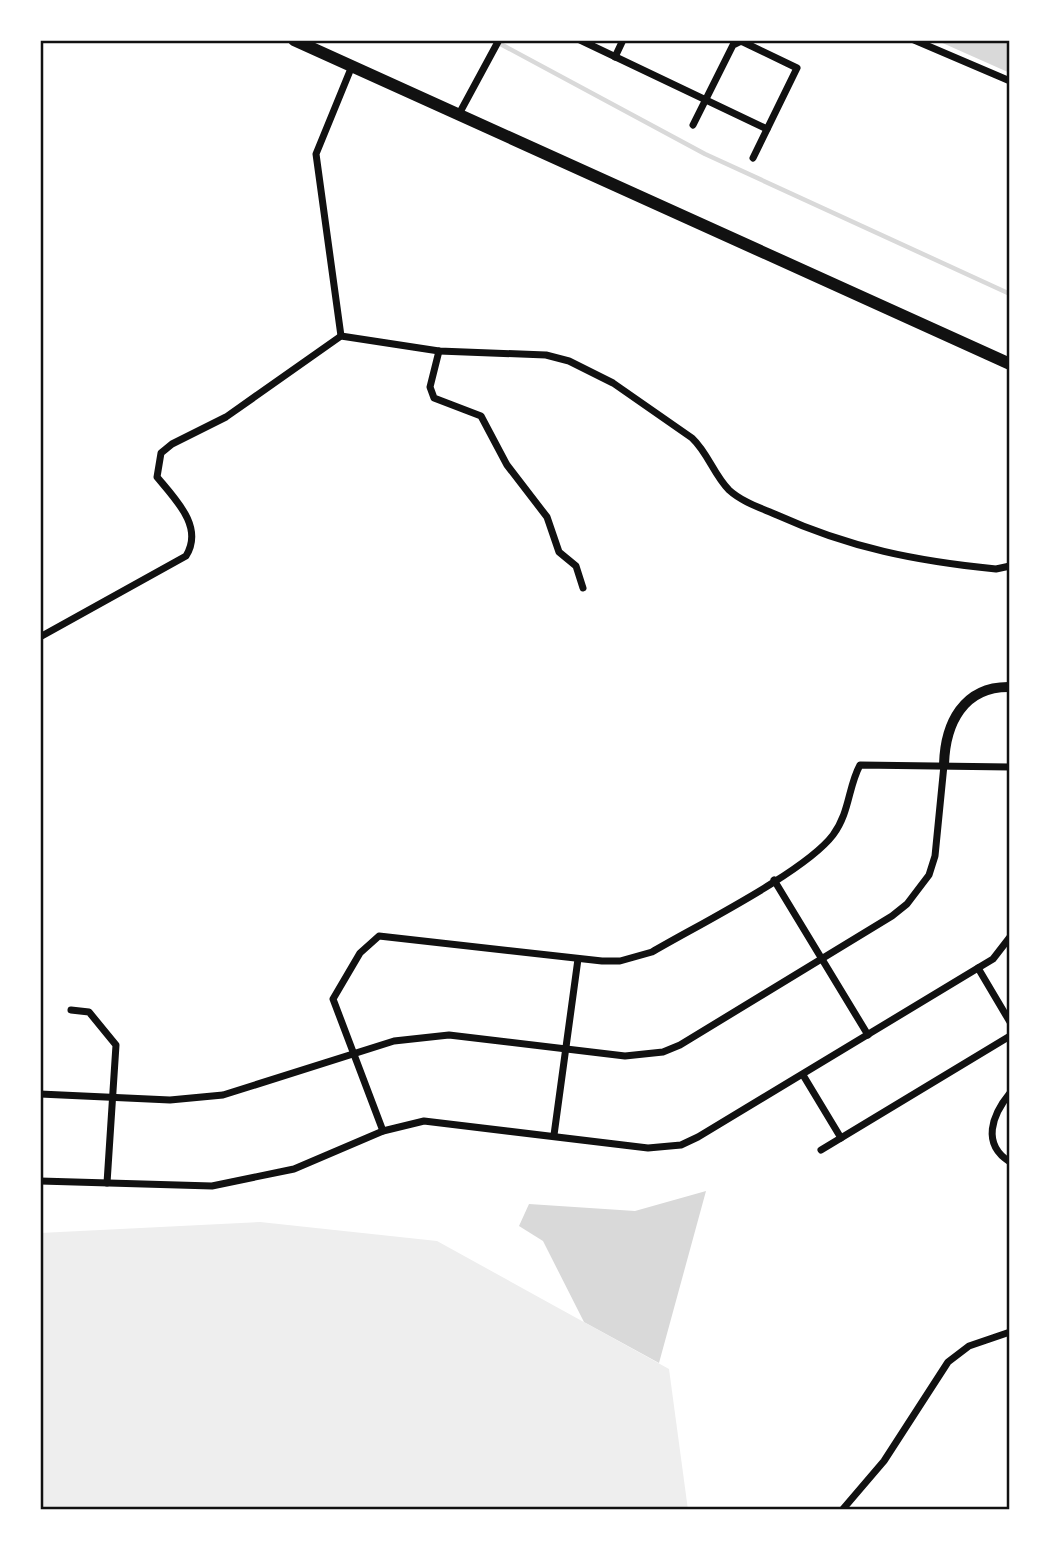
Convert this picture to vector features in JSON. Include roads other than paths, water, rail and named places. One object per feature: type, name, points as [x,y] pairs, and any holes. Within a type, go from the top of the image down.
[{"type":"main road","points":[[294,40],[1010,364]]},
{"type":"street","points":[[459,114],[499,40]]},
{"type":"street","points":[[580,40],[767,129]]},
{"type":"street","points":[[615,57],[623,40]]},
{"type":"street","points":[[914,40],[1010,81]]},
{"type":"street","points":[[693,125],[733,45],[741,41],[797,68],[753,158]]},
{"type":"street","points":[[341,336],[316,154],[353,65]]},
{"type":"street","points":[[40,637],[186,556],[194,543],[193,533],[176,500],[157,477],[161,453],[172,444],[226,417],[341,336],[439,351],[546,355],[569,361],[613,383],[692,438],[703,448],[727,488],[740,499],[819,534],[890,555],[996,569],[1010,566]]},
{"type":"street","points":[[439,351],[430,387],[434,398],[481,416],[506,465],[547,517],[559,552],[576,566],[583,588]]},
{"type":"street","points":[[40,1094],[170,1101],[223,1095],[394,1041],[449,1035],[625,1056],[663,1052],[821,960],[907,904],[929,875],[935,856],[945,744],[958,710],[982,692],[1010,687]]},
{"type":"street","points":[[383,1131],[333,999],[360,953],[379,936],[579,959],[620,961],[652,952],[774,880],[815,852],[832,836],[851,798],[855,774],[860,765],[1010,767]]},
{"type":"street","points":[[774,880],[868,1035]]},
{"type":"street","points":[[40,1181],[212,1186],[257,1179],[294,1169],[383,1131],[424,1121],[648,1148],[681,1145],[803,1075],[978,968],[992,959],[1010,937]]},
{"type":"street","points":[[554,1135],[579,959]]},
{"type":"street","points":[[978,968],[1010,1022]]},
{"type":"street","points":[[71,1010],[89,1013],[116,1045],[107,1183]]},
{"type":"street","points":[[821,1150],[1010,1036]]},
{"type":"street","points":[[803,1075],[841,1138]]},
{"type":"street","points":[[1010,1093],[996,1110],[992,1136],[994,1148],[1010,1162]]},
{"type":"street","points":[[843,1509],[884,1461],[953,1357],[969,1346],[1010,1332]]},
{"type":"waterway","points":[[493,40],[705,154],[1010,294]]}]
